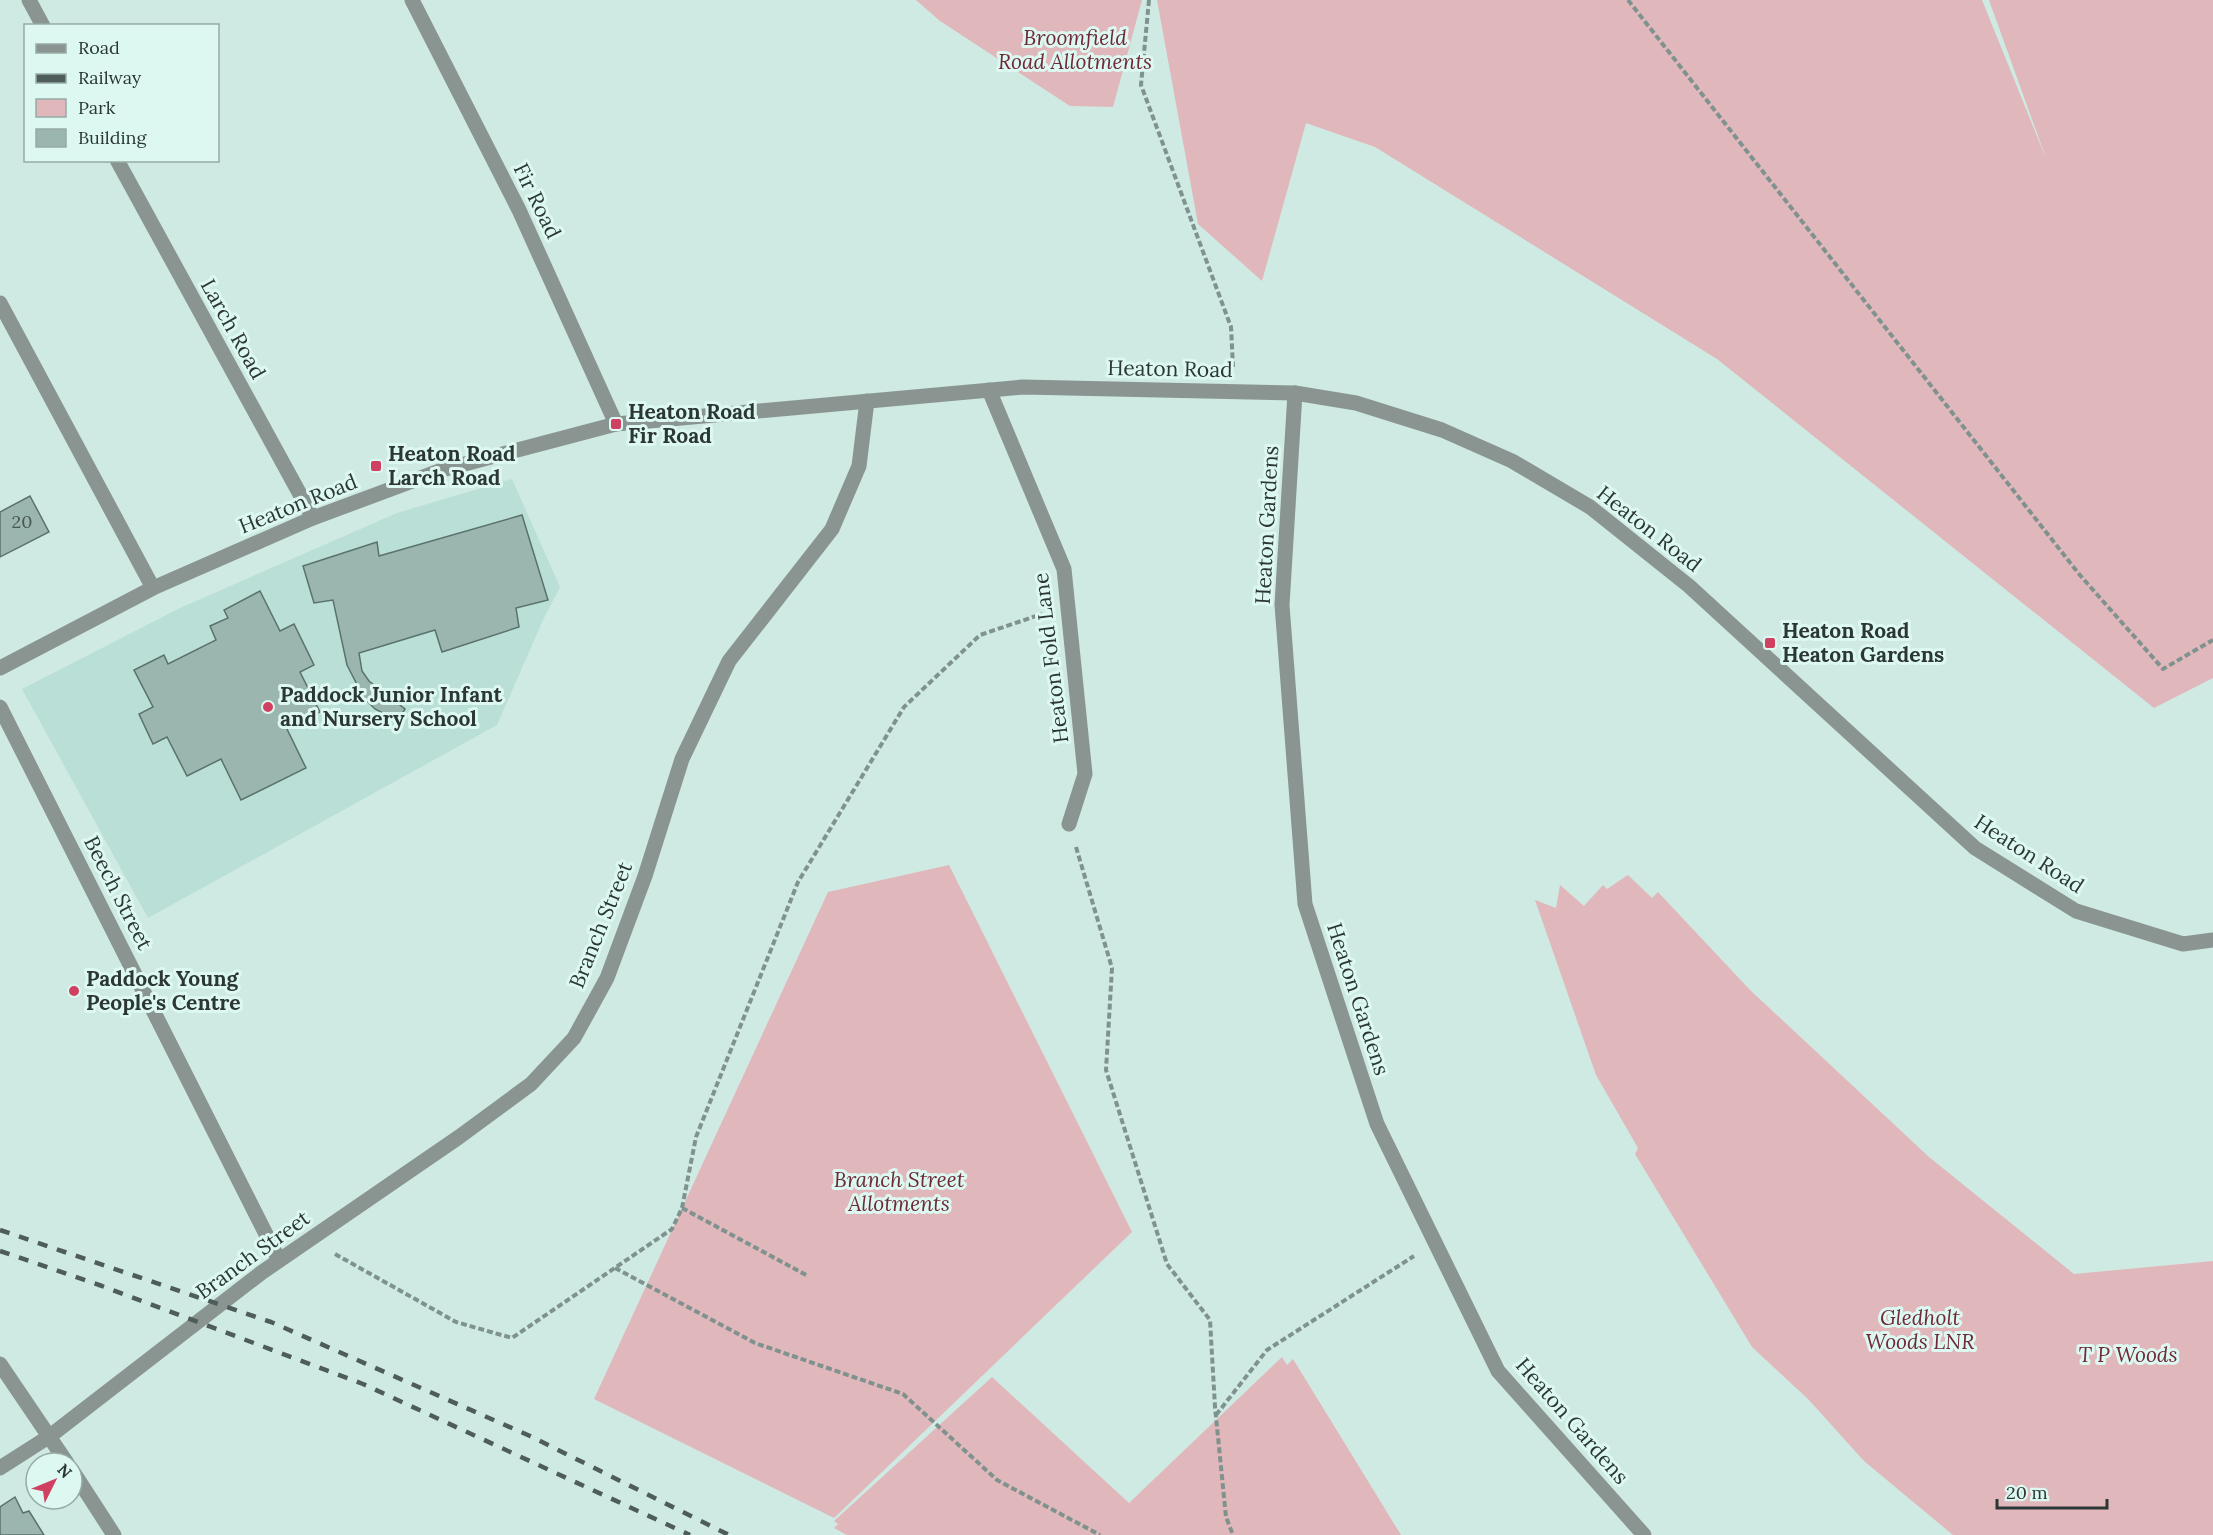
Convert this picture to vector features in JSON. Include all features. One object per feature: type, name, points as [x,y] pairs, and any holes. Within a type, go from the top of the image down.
[{"type":"street","points":[[29,0],[42,24]]},
{"type":"street","name":"Fir Road","points":[[412,0],[519,210],[616,424]]},
{"type":"street","name":"Larch Road","points":[[118,162],[313,518]]},
{"type":"street","points":[[0,303],[153,588]]},
{"type":"street","name":"Heaton Road","points":[[0,668],[153,588],[313,518],[442,470],[616,424],[1023,387],[1294,393],[1356,403],[1442,430],[1512,461],[1580,501],[1689,586],[1975,848],[2076,911],[2183,944],[2213,940]]},
{"type":"street","name":"Heaton Fold Lane","points":[[989,390],[1064,569],[1085,774],[1069,824]]},
{"type":"street","name":"Heaton Gardens","points":[[1294,393],[1282,605],[1305,904],[1377,1124],[1498,1371],[1644,1535]]},
{"type":"street","name":"Branch Street","points":[[0,1468],[50,1436],[261,1273],[459,1137],[531,1084],[574,1038],[607,978],[645,876],[682,759],[729,662],[832,529],[859,466],[867,401]]},
{"type":"street","name":"Beech Street","points":[[0,707],[279,1260]]},
{"type":"street","points":[[0,1364],[59,1451]]},
{"type":"street","points":[[84,1489],[114,1535]]},
{"type":"path","points":[[1149,0],[1141,85],[1231,327],[1234,392]]},
{"type":"path","points":[[1629,0],[2072,565],[2163,669],[2213,640]]},
{"type":"path","points":[[309,1239],[456,1322],[512,1338],[672,1229],[682,1208],[696,1137],[798,882],[904,706],[980,635],[1068,604]]},
{"type":"path","points":[[1069,824],[1112,968],[1106,1070],[1167,1264],[1210,1320],[1226,1517],[1233,1535]]},
{"type":"path","points":[[682,1208],[808,1276]]},
{"type":"path","points":[[1216,1415],[1267,1350],[1435,1243]]},
{"type":"path","points":[[614,1268],[755,1343],[903,1394],[997,1480],[1100,1535]]},
{"type":"shaded area","name":"Paddock Junior Infant and Nursery School","points":[[512,479],[560,587],[497,725],[148,918],[22,689],[180,608],[397,513]]},
{"type":"green space","name":"Broomfield Road Allotments","points":[[916,0],[1142,0],[1113,107],[1070,106],[940,21]]},
{"type":"green space","points":[[1157,0],[1982,0],[2047,161],[1989,0],[2213,0],[2213,678],[2154,708],[1717,359],[1375,147],[1306,123],[1262,281],[1198,224]]},
{"type":"green space","name":"Branch Street Allotments","points":[[949,865],[1132,1232],[834,1518],[594,1399],[828,892]]},
{"type":"green space","name":"Gledholt Woods LNR","points":[[1628,875],[1652,898],[1658,892],[1750,990],[1929,1157],[2074,1274],[2213,1261],[2213,1535],[1953,1535],[1864,1461],[1808,1399],[1752,1347],[1635,1154],[1638,1148],[1596,1075],[1535,900],[1556,908],[1560,885],[1584,906],[1603,885],[1607,889]]},
{"type":"green space","points":[[1282,1357],[1287,1365],[1293,1359],[1401,1535],[847,1535],[834,1528],[838,1524],[834,1521],[992,1377],[1129,1503]]},
{"type":"building","points":[[30,496],[49,532],[0,557],[0,512]]},
{"type":"building","points":[[522,515],[548,600],[516,608],[519,627],[442,652],[435,630],[359,653],[362,671],[369,681],[405,709],[398,721],[375,709],[364,698],[347,665],[333,600],[314,603],[303,566],[377,542],[379,556]]},
{"type":"building","points":[[260,591],[280,631],[294,624],[314,665],[300,672],[320,712],[287,729],[306,768],[241,800],[221,759],[187,776],[167,737],[153,744],[139,714],[153,707],[134,670],[164,655],[168,664],[216,640],[210,626],[228,618],[224,610]]},
{"type":"building","points":[[15,1497],[23,1513],[29,1511],[44,1535],[0,1535],[0,1507]]},
{"type":"railway","points":[[0,1230],[271,1322],[530,1436],[729,1535]]},
{"type":"railway","points":[[0,1251],[102,1286],[363,1384],[690,1535]]},
{"type":"place","name":"Heaton Road Fir Road","points":[[616,424]]},
{"type":"place","name":"Heaton Road Larch Road","points":[[376,466]]},
{"type":"place","name":"Heaton Road Heaton Gardens","points":[[1770,643]]},
{"type":"place","name":"Paddock Junior Infant and Nursery School","points":[[268,707]]},
{"type":"place","name":"Paddock Young People's Centre","points":[[74,991]]},
{"type":"park label","name":"T P Woods","points":[[2128,1355]]}]
